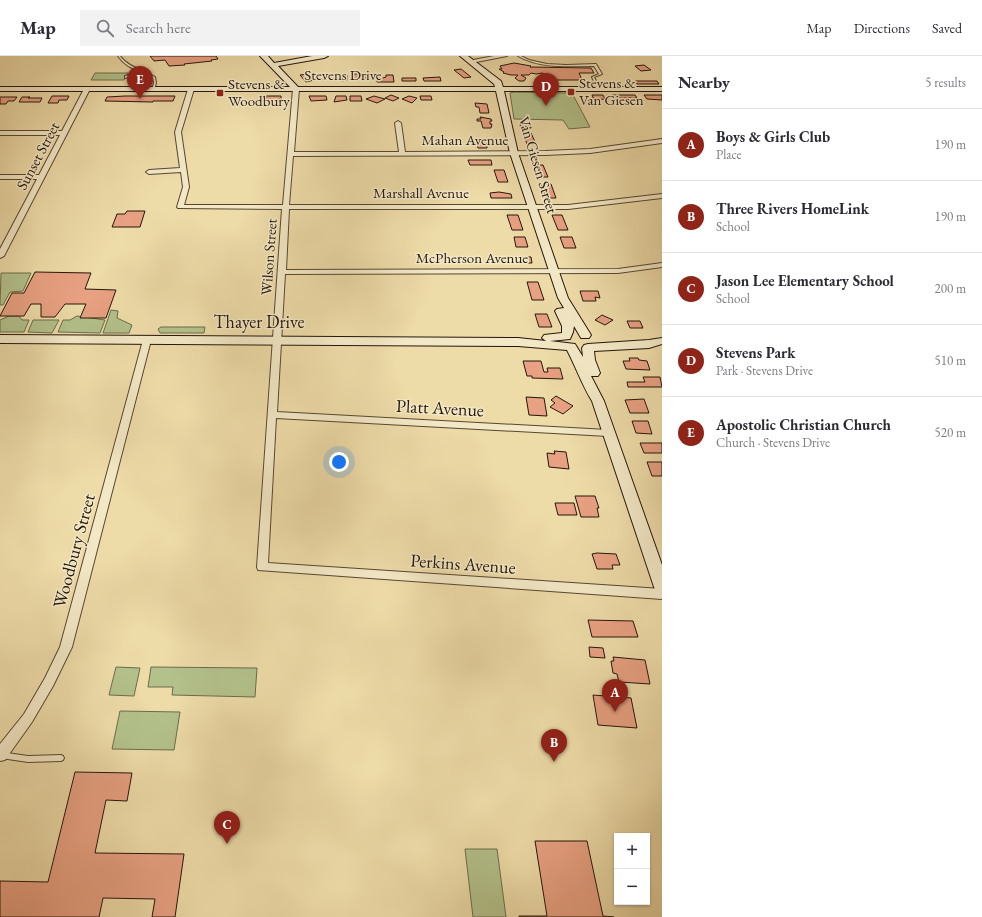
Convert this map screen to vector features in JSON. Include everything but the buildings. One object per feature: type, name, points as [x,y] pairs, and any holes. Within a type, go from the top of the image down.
[{"type":"street","points":[[264,56],[296,89]]},
{"type":"street","points":[[273,65],[324,56]]},
{"type":"street","name":"Van Giesen Street","points":[[464,56],[495,79],[500,89],[514,153],[563,298],[592,342],[588,348],[588,360],[597,380],[598,401]]},
{"type":"street","points":[[471,61],[504,56]]},
{"type":"street","name":"Stevens Drive","points":[[0,89],[662,89]]},
{"type":"street","name":"Sunset Street","points":[[0,256],[87,89]]},
{"type":"street","points":[[149,172],[183,170],[178,132],[191,89]]},
{"type":"street","name":"Wilson Street","points":[[262,567],[271,415],[296,89]]},
{"type":"street","points":[[398,123],[402,154]]},
{"type":"street","points":[[0,133],[65,133]]},
{"type":"street","name":"Mahan Avenue","points":[[291,154],[545,153],[590,150],[662,141]]},
{"type":"street","name":"Marshall Avenue","points":[[183,170],[186,188],[180,206],[568,206],[662,196]]},
{"type":"street","points":[[0,177],[41,177]]},
{"type":"street","name":"McPherson Avenue","points":[[283,272],[618,271],[662,265]]},
{"type":"street","name":"Van Giesen Street","points":[[563,298],[560,307],[562,314],[568,322],[569,341],[589,386],[598,401],[662,587]]},
{"type":"street","points":[[575,333],[601,339],[632,338],[661,341],[580,349],[569,341],[575,333]]},
{"type":"street","name":"Thayer Drive","points":[[0,339],[569,341]]},
{"type":"street","name":"Woodbury Street","points":[[0,755],[28,718],[49,682],[66,647],[147,340]]},
{"type":"street","name":"Platt Avenue","points":[[271,415],[608,433]]},
{"type":"street","name":"Perkins Avenue","points":[[262,567],[662,594]]},
{"type":"lane","points":[[119,56],[123,62],[145,72],[154,78],[155,83],[153,89]]},
{"type":"lane","points":[[519,56],[532,63],[542,65],[595,65],[601,74],[592,77],[599,88]]},
{"type":"lane","points":[[126,77],[145,72]]},
{"type":"lane","points":[[0,755],[28,759],[61,758]]},
{"type":"green space","points":[[95,73],[128,73],[124,80],[91,80]]},
{"type":"green space","points":[[510,93],[572,93],[590,127],[569,129],[563,120],[514,119]]},
{"type":"green space","points":[[1,273],[31,273],[23,291],[10,292],[3,305],[0,305]]},
{"type":"green space","points":[[111,310],[118,311],[117,318],[132,325],[129,333],[103,333]]},
{"type":"green space","points":[[9,316],[19,316],[22,320],[29,320],[24,332],[0,332],[0,320]]},
{"type":"green space","points":[[77,316],[105,320],[100,333],[58,332],[63,320],[70,320]]},
{"type":"green space","points":[[33,320],[59,320],[52,333],[28,332]]},
{"type":"green space","points":[[161,327],[205,327],[204,333],[160,333],[158,329]]},
{"type":"green space","points":[[116,667],[140,668],[134,696],[109,695]]},
{"type":"green space","points":[[151,667],[257,668],[255,697],[172,695],[173,687],[148,687]]},
{"type":"green space","points":[[120,711],[180,712],[174,750],[112,749]]},
{"type":"green space","points":[[465,849],[497,849],[506,917],[473,917]]},
{"type":"place","name":"Stevens & Van Giesen","points":[[571,92]]},
{"type":"place","name":"Stevens & Woodbury","points":[[220,93]]},
{"type":"place","name":"Apostolic Christian Church","points":[[140,99]]},
{"type":"place","name":"Stevens Park","points":[[546,106]]},
{"type":"place","name":"Boys & Girls Club","points":[[615,712]]},
{"type":"place","name":"Three Rivers HomeLink","points":[[554,762]]},
{"type":"place","name":"Jason Lee Elementary School","points":[[227,844]]}]
